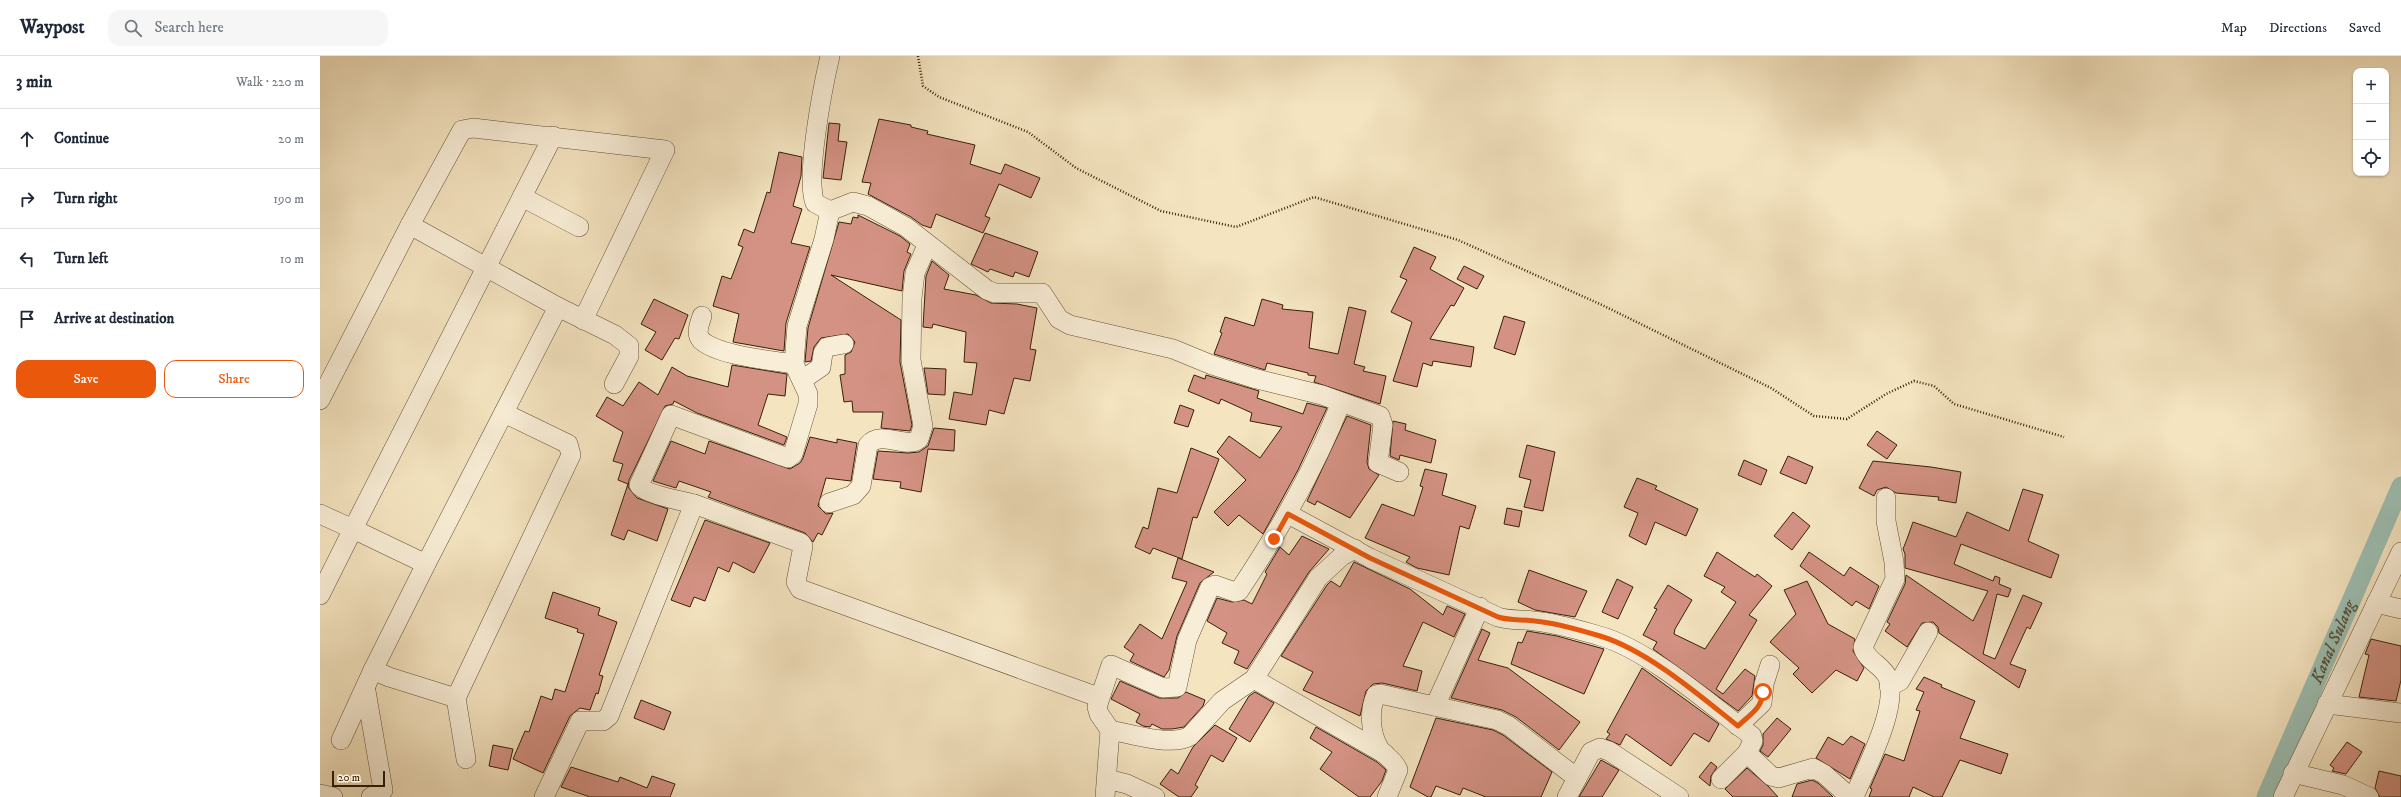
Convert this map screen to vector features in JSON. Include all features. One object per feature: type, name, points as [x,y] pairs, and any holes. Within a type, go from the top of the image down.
[{"type":"street","points":[[830,56],[820,104],[811,189],[815,203],[830,211],[853,202],[862,203],[906,227],[927,245],[987,290],[995,293],[1042,293],[1059,320],[1070,325],[1173,349],[1254,378],[1322,395],[1382,418],[1378,463],[1399,472]]},
{"type":"street","points":[[320,400],[410,225],[462,130],[472,128],[553,136],[665,150],[583,320]]},
{"type":"street","points":[[320,595],[553,136]]},
{"type":"street","points":[[522,197],[579,227]]},
{"type":"street","points":[[830,211],[824,239],[801,310],[798,372],[808,394],[808,404],[793,454],[788,458],[673,416],[670,417],[639,485],[642,489],[694,504],[801,543],[803,546],[802,557],[796,582],[800,589],[1098,697]]},
{"type":"street","points":[[410,225],[558,307],[615,335],[629,346],[629,356],[614,384]]},
{"type":"street","points":[[829,503],[854,495],[861,486],[868,445],[872,440],[880,438],[913,442],[918,438],[923,426],[911,360],[912,298],[915,273],[927,245]]},
{"type":"street","points":[[341,740],[366,691],[374,670],[426,564],[558,307]]},
{"type":"street","points":[[702,316],[698,331],[701,339],[709,344],[798,372],[821,367],[823,353],[827,347],[844,344]]},
{"type":"street","points":[[1105,797],[1108,778],[1110,730],[1099,714],[1097,707],[1098,697],[1111,665],[1163,688],[1177,687],[1187,640],[1210,587],[1216,585],[1234,592],[1239,591],[1274,539],[1288,514],[1326,441],[1341,402]]},
{"type":"street","points":[[466,759],[456,698],[571,455],[568,444],[504,413]]},
{"type":"street","points":[[1854,797],[1887,717],[1891,697],[1890,686],[1884,671],[1866,655],[1863,647],[1895,579],[1894,562],[1886,521],[1886,498]]},
{"type":"street","points":[[546,796],[580,721],[604,721],[609,716],[694,504]]},
{"type":"street","points":[[320,514],[426,564]]},
{"type":"street","points":[[1288,514],[1355,549],[1508,620],[1540,622],[1601,636],[1630,649],[1673,676],[1753,738],[1747,752],[1721,779]]},
{"type":"street","points":[[1110,730],[1172,741],[1184,740],[1190,736],[1222,701],[1254,679],[1318,578],[1342,556],[1355,549]]},
{"type":"street","points":[[2283,797],[2293,773],[2401,552]]},
{"type":"street","points":[[2376,603],[2401,609]]},
{"type":"street","points":[[1435,706],[1480,608]]},
{"type":"street","points":[[1890,686],[1900,681],[1928,632]]},
{"type":"street","points":[[1738,726],[1762,703],[1764,684],[1770,665]]},
{"type":"street","points":[[374,670],[389,677],[456,698]]},
{"type":"street","points":[[1254,679],[1394,761],[1398,770],[1387,797]]},
{"type":"street","points":[[366,691],[383,790],[371,797]]},
{"type":"street","points":[[1386,755],[1380,748],[1374,732],[1372,707],[1376,695],[1383,694],[1497,720],[1509,726],[1577,778]]},
{"type":"street","points":[[2327,704],[2401,713]]},
{"type":"street","points":[[1567,797],[1591,752],[1600,748],[1609,751],[1679,797]]},
{"type":"street","points":[[1747,752],[1774,777],[1790,775],[1810,768],[1816,769],[1850,797]]},
{"type":"street","points":[[2293,773],[2343,785],[2369,797]]},
{"type":"street","points":[[1108,778],[1127,784],[1155,797]]},
{"type":"street","points":[[320,794],[333,797]]},
{"type":"path","points":[[918,56],[923,86],[939,97],[1028,132],[1076,168],[1161,211],[1236,227],[1269,216],[1314,197],[1458,240],[1602,305],[1764,385],[1814,416],[1847,419],[1886,394],[1914,381],[1934,386],[1954,404],[2064,437]]},
{"type":"building","points":[[879,119],[911,125],[911,127],[928,131],[927,134],[975,145],[970,164],[1001,174],[1005,164],[1040,178],[1031,198],[999,184],[985,216],[990,218],[983,233],[936,214],[931,228],[922,225],[911,217],[868,194],[871,183],[862,182]]},
{"type":"building","points":[[829,123],[840,124],[838,141],[847,142],[841,180],[823,178]]},
{"type":"building","points":[[779,152],[802,157],[801,176],[793,206],[802,209],[791,243],[810,247],[786,323],[784,351],[733,342],[739,314],[713,306],[722,276],[731,279],[743,247],[738,245],[744,229],[754,233],[767,192],[770,193]]},
{"type":"building","points":[[858,215],[900,236],[910,244],[907,252],[911,254],[904,271],[902,291],[831,275],[901,320],[900,362],[912,425],[910,431],[881,428],[883,412],[853,412],[852,401],[844,402],[840,375],[845,374],[845,355],[851,352],[855,342],[848,334],[821,338],[814,347],[811,361],[805,362],[808,328],[839,222],[851,224],[853,217],[858,218]]},
{"type":"building","points":[[985,233],[1038,252],[1029,277],[1015,272],[1013,277],[990,269],[988,272],[971,264]]},
{"type":"building","points":[[1414,247],[1436,257],[1430,269],[1464,288],[1454,306],[1451,305],[1430,339],[1474,347],[1471,367],[1433,361],[1432,366],[1423,363],[1417,387],[1393,381],[1412,322],[1391,312],[1407,280],[1400,277]]},
{"type":"building","points":[[932,261],[949,275],[944,289],[976,295],[991,303],[1017,304],[1037,308],[1030,349],[1036,350],[1030,381],[1014,378],[1004,414],[989,410],[986,425],[949,419],[954,392],[972,395],[977,363],[964,362],[966,332],[933,324],[932,328],[923,327],[926,276]]},
{"type":"building","points":[[1464,266],[1484,276],[1477,289],[1457,279]]},
{"type":"building","points":[[654,299],[688,315],[679,339],[675,338],[662,360],[645,350],[656,332],[641,324]]},
{"type":"building","points":[[1262,299],[1283,305],[1282,309],[1313,312],[1309,348],[1338,354],[1349,307],[1366,311],[1354,364],[1365,367],[1363,371],[1386,376],[1380,404],[1314,382],[1316,376],[1308,375],[1308,373],[1267,363],[1265,370],[1214,354],[1222,333],[1220,332],[1225,317],[1254,326]]},
{"type":"building","points":[[1504,316],[1525,322],[1515,355],[1494,348]]},
{"type":"building","points":[[732,365],[787,374],[785,396],[768,394],[758,425],[787,437],[784,445],[697,413],[674,401],[673,404],[665,406],[629,480],[628,487],[637,498],[668,509],[657,541],[628,530],[624,540],[611,535],[628,484],[618,480],[623,464],[613,461],[623,432],[596,416],[607,397],[623,406],[639,382],[658,395],[672,367],[687,376],[728,387]]},
{"type":"building","points":[[924,368],[946,369],[945,395],[928,394]]},
{"type":"building","points":[[1194,375],[1205,379],[1206,375],[1259,391],[1257,398],[1303,414],[1307,403],[1327,408],[1298,470],[1263,534],[1239,515],[1228,526],[1214,512],[1246,480],[1217,452],[1229,436],[1260,458],[1282,427],[1250,421],[1252,413],[1221,399],[1219,404],[1188,391]]},
{"type":"building","points":[[1180,405],[1194,410],[1188,427],[1174,423]]},
{"type":"building","points":[[1347,416],[1371,425],[1367,462],[1369,469],[1379,475],[1350,518],[1317,501],[1315,505],[1307,501]]},
{"type":"building","points":[[1393,421],[1406,424],[1405,430],[1436,440],[1431,463],[1400,455],[1399,460],[1390,456]]},
{"type":"building","points":[[934,428],[955,430],[954,451],[928,449],[921,492],[900,488],[901,482],[873,479],[878,451],[908,453],[919,452],[928,446]]},
{"type":"building","points":[[1877,431],[1897,445],[1887,459],[1867,445]]},
{"type":"building","points":[[810,437],[837,443],[837,439],[857,443],[851,481],[826,478],[818,506],[826,514],[833,513],[822,535],[818,533],[813,542],[805,533],[708,497],[711,492],[679,481],[676,488],[653,481],[671,441],[705,454],[709,441],[790,469],[800,463]]},
{"type":"building","points":[[1527,445],[1555,452],[1543,511],[1524,507],[1531,480],[1519,477]]},
{"type":"building","points":[[1191,448],[1219,459],[1197,518],[1193,517],[1182,559],[1153,548],[1150,554],[1135,547],[1143,527],[1148,529],[1158,488],[1177,493]]},
{"type":"building","points":[[1788,456],[1813,467],[1806,484],[1780,473]]},
{"type":"building","points":[[1744,460],[1767,470],[1761,485],[1738,475]]},
{"type":"building","points":[[1873,461],[1931,467],[1961,472],[1956,503],[1938,500],[1939,497],[1896,493],[1886,487],[1877,490],[1874,496],[1859,488]]},
{"type":"building","points":[[1425,469],[1447,474],[1442,495],[1476,506],[1469,529],[1460,526],[1449,575],[1417,568],[1406,562],[1410,557],[1365,538],[1382,504],[1414,516],[1423,487],[1420,486]]},
{"type":"building","points":[[1637,478],[1657,486],[1655,489],[1698,509],[1686,536],[1655,522],[1646,545],[1629,536],[1638,513],[1624,507]]},
{"type":"building","points":[[2023,489],[2043,495],[2028,541],[2059,555],[2051,578],[1961,544],[1954,564],[1993,581],[1995,576],[2000,578],[1999,584],[2011,589],[2008,597],[1997,594],[1983,654],[1995,659],[2023,595],[2042,603],[2030,629],[2027,627],[2010,664],[2026,670],[2019,688],[1939,633],[1938,627],[1933,622],[1922,623],[1907,647],[1885,631],[1890,624],[1887,622],[1905,584],[1906,575],[1973,621],[1988,591],[1905,568],[1905,554],[1903,549],[1913,522],[1956,537],[1967,512],[2009,531]]},
{"type":"building","points":[[1507,508],[1522,511],[1519,527],[1504,524]]},
{"type":"building","points":[[1793,512],[1810,526],[1792,550],[1774,536]]},
{"type":"building","points":[[705,520],[770,543],[754,573],[733,562],[729,572],[718,567],[705,601],[694,597],[690,607],[671,600]]},
{"type":"building","points":[[1302,536],[1329,549],[1309,572],[1247,669],[1234,663],[1239,651],[1222,643],[1227,633],[1207,621],[1217,598],[1232,602],[1244,600],[1252,604],[1267,574],[1265,572],[1280,547],[1289,555]]},
{"type":"building","points":[[1717,552],[1755,577],[1757,574],[1772,586],[1749,615],[1757,620],[1716,689],[1723,694],[1745,669],[1755,676],[1752,696],[1738,711],[1653,649],[1657,642],[1643,635],[1657,609],[1654,608],[1668,585],[1692,600],[1675,629],[1674,634],[1705,649],[1736,602],[1721,592],[1725,587],[1704,576]]},
{"type":"building","points":[[1809,552],[1844,576],[1850,567],[1879,586],[1869,609],[1856,601],[1852,606],[1800,566]]},
{"type":"building","points":[[1178,558],[1214,572],[1200,583],[1177,636],[1169,670],[1164,677],[1130,661],[1134,654],[1124,647],[1140,624],[1162,639],[1187,582],[1172,578]]},
{"type":"building","points":[[1354,562],[1410,589],[1443,615],[1447,606],[1465,614],[1454,637],[1423,622],[1403,666],[1422,671],[1417,691],[1382,683],[1373,684],[1366,691],[1360,716],[1303,690],[1313,672],[1281,656],[1327,585],[1331,581],[1340,587]]},
{"type":"building","points":[[1529,570],[1587,591],[1575,617],[1535,610],[1518,602]]},
{"type":"building","points":[[1617,579],[1633,587],[1618,619],[1602,612]]},
{"type":"building","points":[[1807,581],[1828,624],[1855,639],[1853,651],[1864,668],[1857,681],[1836,670],[1812,693],[1793,674],[1799,668],[1770,642],[1796,614],[1784,590]]},
{"type":"building","points":[[553,592],[600,608],[598,615],[617,622],[599,675],[603,676],[598,694],[596,693],[590,710],[580,708],[570,716],[543,773],[513,759],[525,731],[529,732],[541,696],[552,700],[555,689],[565,692],[584,634],[577,632],[578,629],[545,618]]},
{"type":"building","points":[[1482,629],[1490,633],[1478,660],[1508,668],[1580,722],[1559,750],[1516,717],[1502,710],[1451,698]]},
{"type":"building","points":[[1527,631],[1557,636],[1604,649],[1584,694],[1511,664],[1518,642],[1522,643]]},
{"type":"building","points":[[2371,639],[2401,646],[2401,680],[2396,701],[2359,697],[2369,655],[2365,654]]},
{"type":"building","points":[[1642,668],[1719,724],[1709,742],[1694,733],[1671,766],[1626,734],[1620,745],[1606,739],[1610,734],[1607,732]]},
{"type":"building","points":[[1924,677],[1942,685],[1941,687],[1975,701],[1960,738],[2008,754],[2001,774],[1960,760],[1942,797],[1934,797],[1913,787],[1909,797],[1869,797],[1872,789],[1870,788],[1885,754],[1904,761],[1920,711],[1916,710],[1924,692],[1916,689]]},
{"type":"building","points":[[1120,681],[1159,698],[1178,698],[1186,692],[1205,700],[1203,706],[1184,727],[1162,729],[1152,724],[1150,727],[1143,726],[1136,722],[1140,714],[1111,699]]},
{"type":"building","points":[[1255,692],[1274,703],[1250,742],[1229,729],[1249,696]]},
{"type":"building","points":[[641,700],[671,712],[664,730],[634,718]]},
{"type":"building","points":[[1436,718],[1493,730],[1503,735],[1552,772],[1541,797],[1486,797],[1463,788],[1460,795],[1436,786],[1431,797],[1428,797],[1410,787]]},
{"type":"building","points":[[1777,718],[1791,729],[1768,757],[1760,751],[1763,745],[1763,734]]},
{"type":"building","points":[[1215,725],[1237,738],[1223,762],[1211,755],[1195,785],[1198,787],[1191,797],[1179,797],[1160,784],[1171,769],[1178,774],[1193,747]]},
{"type":"building","points":[[1316,727],[1377,762],[1386,770],[1382,781],[1370,797],[1359,797],[1320,769],[1332,752],[1310,738]]},
{"type":"building","points":[[1851,736],[1865,744],[1850,779],[1816,758],[1828,737],[1843,745]]},
{"type":"building","points":[[2347,742],[2362,752],[2346,774],[2332,771],[2334,768],[2330,765]]},
{"type":"building","points":[[493,745],[513,749],[508,770],[489,766]]},
{"type":"building","points":[[1601,760],[1619,770],[1602,797],[1579,797]]},
{"type":"building","points":[[1711,762],[1717,767],[1711,776],[1710,786],[1699,777]]},
{"type":"building","points":[[571,767],[618,782],[620,777],[647,788],[652,776],[675,784],[670,797],[590,797],[561,787]]},
{"type":"building","points":[[1747,768],[1768,786],[1778,797],[1733,797],[1725,789]]},
{"type":"building","points":[[2379,771],[2401,776],[2401,797],[2380,797],[2375,788]]},
{"type":"building","points":[[1812,780],[1818,783],[1833,797],[1792,797],[1797,784]]},
{"type":"waterway","name":"Kanal Sulang","points":[[2266,797],[2401,486]]},
{"type":"route","points":[[1274,539],[1288,514],[1370,558],[1464,600],[1498,617],[1517,621],[1533,620],[1601,636],[1630,649],[1673,676],[1738,726],[1759,708],[1762,703],[1763,692]]}]
